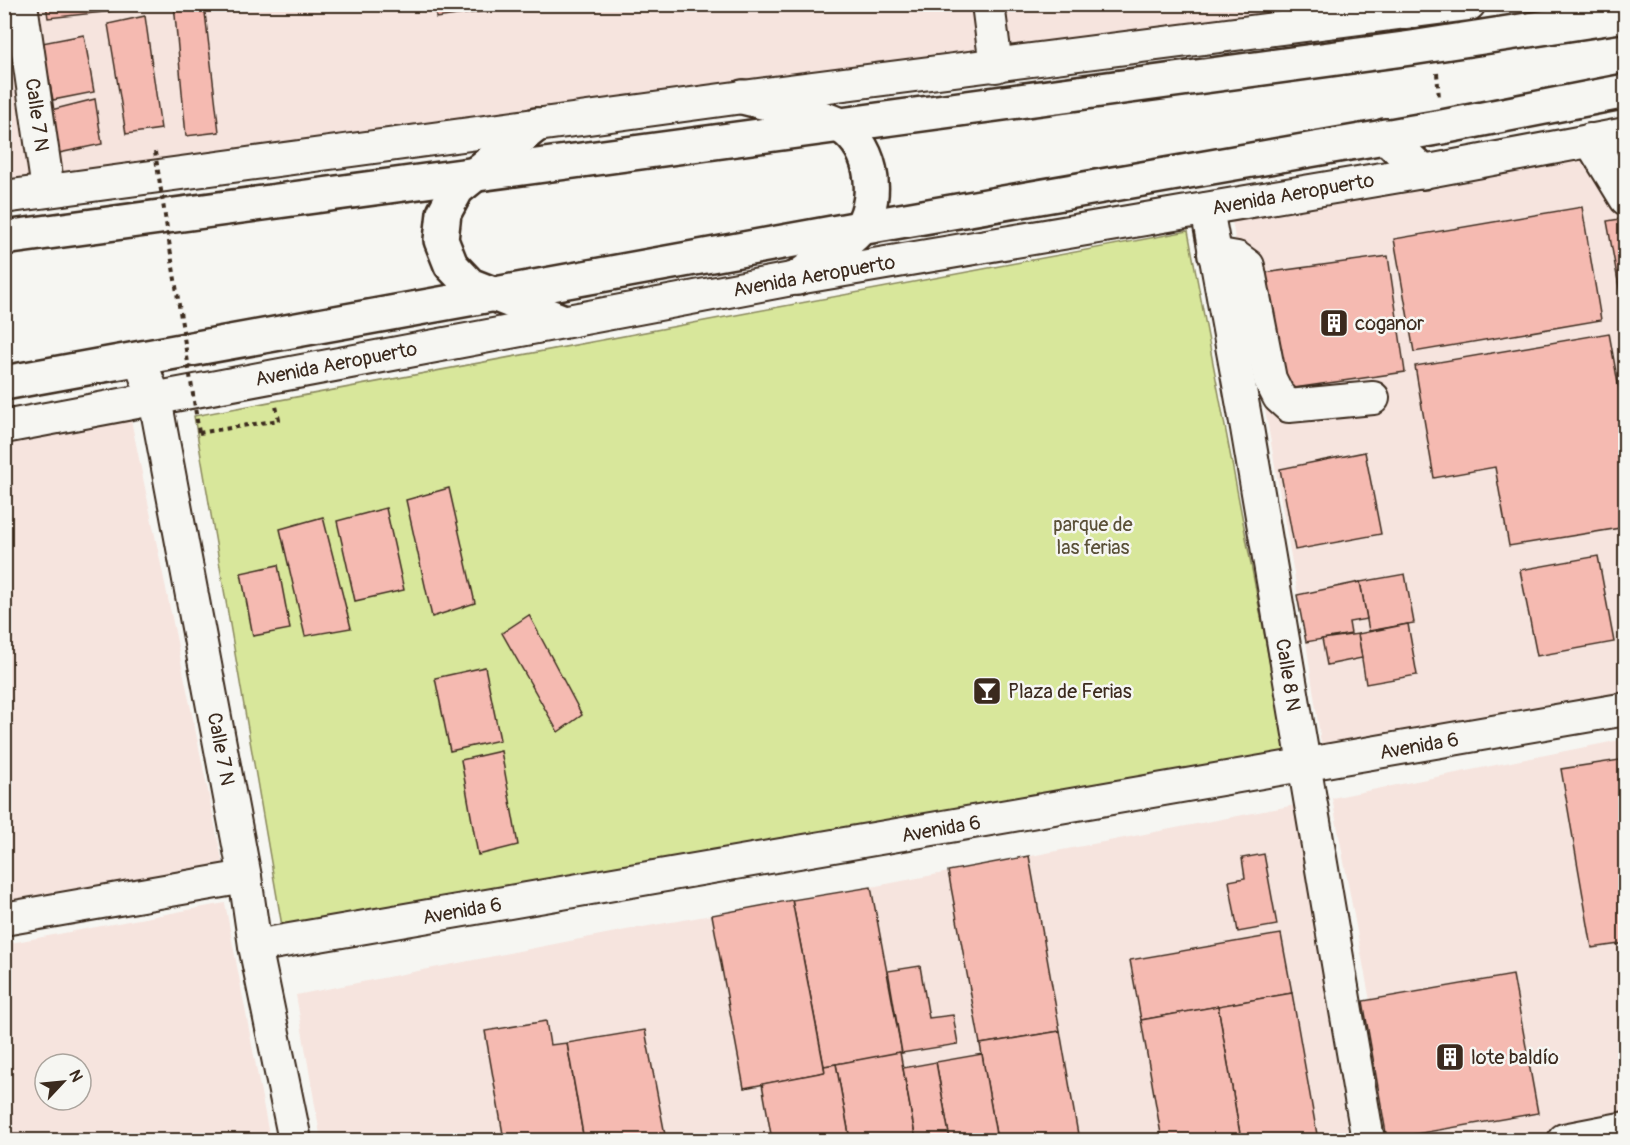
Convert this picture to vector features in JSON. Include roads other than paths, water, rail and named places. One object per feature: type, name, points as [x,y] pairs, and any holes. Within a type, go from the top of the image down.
[{"type":"main road","points":[[4,238],[836,123],[1411,48],[1626,15]]},
{"type":"main road","name":"Avenida Aeropuerto","points":[[4,383],[1626,91]]},
{"type":"main road","points":[[742,97],[836,123],[858,144],[871,171],[871,201],[860,228],[796,278]]},
{"type":"main road","points":[[536,124],[457,189],[444,213],[441,240],[451,265],[470,285],[562,321]]},
{"type":"main road","points":[[1385,136],[1423,172]]},
{"type":"street","name":"Calle 7 N","points":[[21,4],[48,190]]},
{"type":"street","points":[[988,4],[996,66]]},
{"type":"street","points":[[4,197],[536,124],[996,66],[1409,8],[1469,4]]},
{"type":"street","points":[[1409,8],[1411,48]]},
{"type":"street","name":"Avenida Aeropuerto","points":[[4,427],[796,278],[1423,172],[1626,134]]},
{"type":"street","points":[[1590,140],[1626,199]]},
{"type":"street","name":"Calle 8 N","points":[[1207,209],[1247,428],[1368,1140]]},
{"type":"street","points":[[1214,254],[1237,258],[1248,266],[1269,379],[1279,397],[1289,406],[1373,398]]},
{"type":"street","name":"Calle 7 N","points":[[139,358],[155,399],[245,877],[255,946],[295,1140]]},
{"type":"street","points":[[1247,428],[1269,424],[1282,417],[1289,406]]},
{"type":"street","name":"Avenida 6","points":[[255,946],[1626,709]]},
{"type":"street","points":[[4,919],[245,877]]},
{"type":"street","points":[[1564,1140],[1626,1128]]},
{"type":"place","name":"coganor","points":[[1334,323]]},
{"type":"place","name":"Plaza de Ferias","points":[[987,691]]},
{"type":"place","name":"lote baldío","points":[[1450,1057]]},
{"type":"park label","name":"parque de las ferias","points":[[1093,536]]}]
